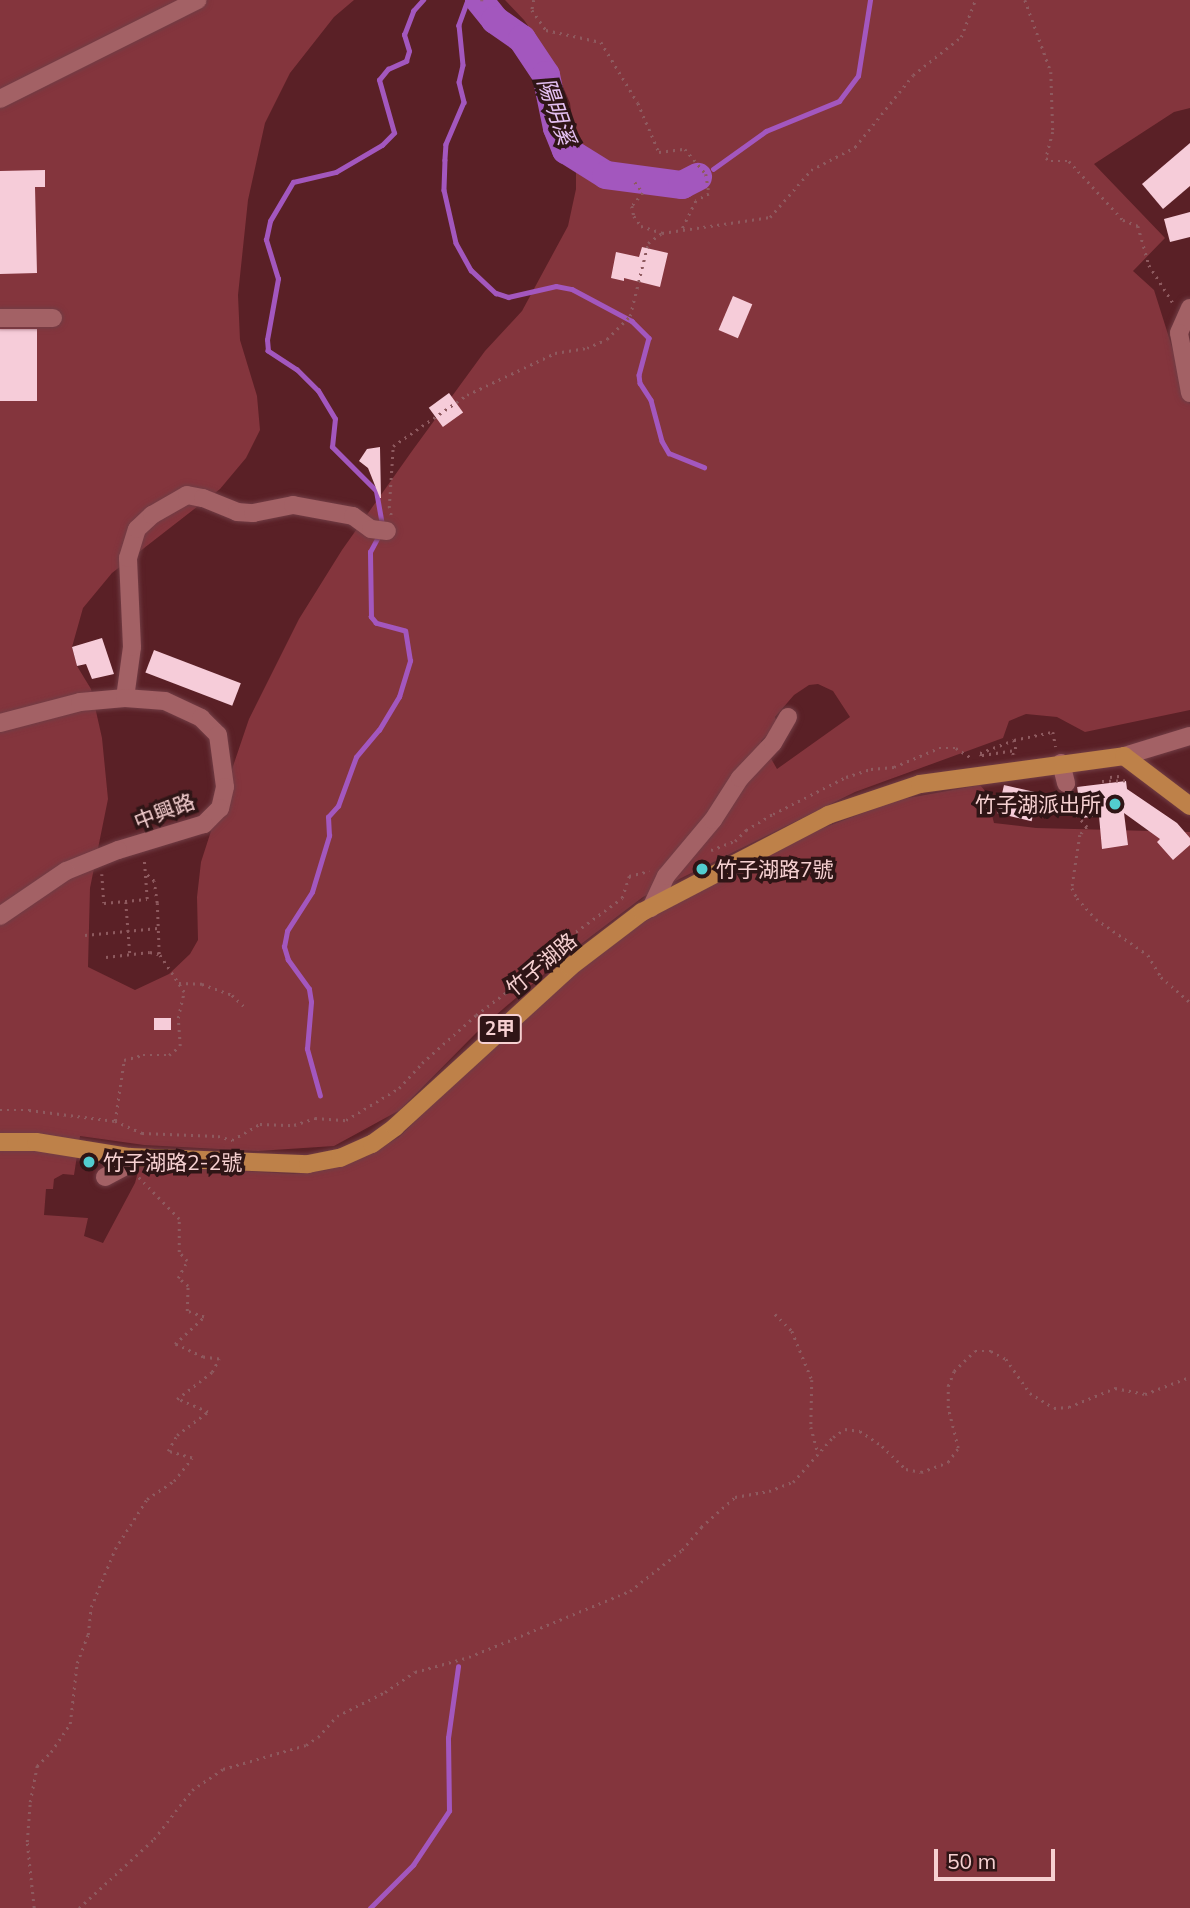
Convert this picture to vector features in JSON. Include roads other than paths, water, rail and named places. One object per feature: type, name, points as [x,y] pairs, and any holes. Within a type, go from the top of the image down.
[{"type":"main road","name":"竹子湖路","points":[[0,1142],[36,1142],[128,1161],[307,1164],[340,1158],[372,1144],[395,1127],[570,967],[650,908],[828,815],[920,784],[979,778],[1059,756],[1124,756]]},
{"type":"main road","points":[[1124,756],[1190,806]]},
{"type":"street","points":[[0,99],[198,0]]},
{"type":"street","points":[[1183,308],[1179,333],[1190,393]]},
{"type":"street","points":[[0,318],[53,318]]},
{"type":"street","points":[[125,698],[132,647],[128,558],[137,529],[152,515],[187,495],[203,498],[237,512],[253,513],[293,505],[353,516],[383,531]]},
{"type":"street","name":"中興路","points":[[0,723],[80,702],[125,698],[164,701],[187,709],[218,735],[225,787],[220,808],[204,824],[118,850],[66,872],[0,916]]},
{"type":"street","points":[[650,908],[674,865],[713,820],[740,778],[773,743],[788,717]]},
{"type":"street","name":"竹子湖路","points":[[1124,756],[1190,736]]},
{"type":"street","points":[[1059,756],[1062,788]]},
{"type":"street","points":[[105,1177],[128,1161]]},
{"type":"waterway","points":[[382,525],[376,491],[332,447],[335,419],[318,391],[297,370],[268,351],[267,340],[278,279],[266,240],[270,221],[293,182],[336,172],[382,145],[394,133],[379,80],[388,69],[406,61],[409,51],[404,35],[413,11],[423,0]]},
{"type":"waterway","points":[[468,0],[459,25],[463,65],[459,82],[464,102],[446,144],[445,160],[444,190],[456,243],[471,270],[496,293],[508,297],[556,286],[572,289],[632,321],[649,338],[639,375],[640,383],[651,400],[662,441],[669,453],[704,467]]},
{"type":"waterway","name":"陽明溪","points":[[479,0],[495,20],[522,39],[546,75],[557,128],[566,150],[606,175],[682,185],[698,177]]},
{"type":"waterway","name":"陽明溪","points":[[713,169],[766,131],[839,101],[858,76],[870,0]]},
{"type":"waterway","points":[[320,1096],[307,1049],[311,1002],[309,989],[288,960],[284,947],[287,931],[312,892],[329,836],[328,817],[338,806],[356,757],[379,730],[399,697],[410,661],[405,631],[376,623],[371,617],[370,552],[380,533]]},
{"type":"waterway","points":[[370,1908],[413,1865],[449,1811],[448,1738],[458,1667]]},
{"type":"place","name":"竹子湖派出所","points":[[1115,804]]},
{"type":"place","name":"竹子湖路7號","points":[[702,869]]},
{"type":"place","name":"竹子湖路2-2號","points":[[89,1162]]}]
